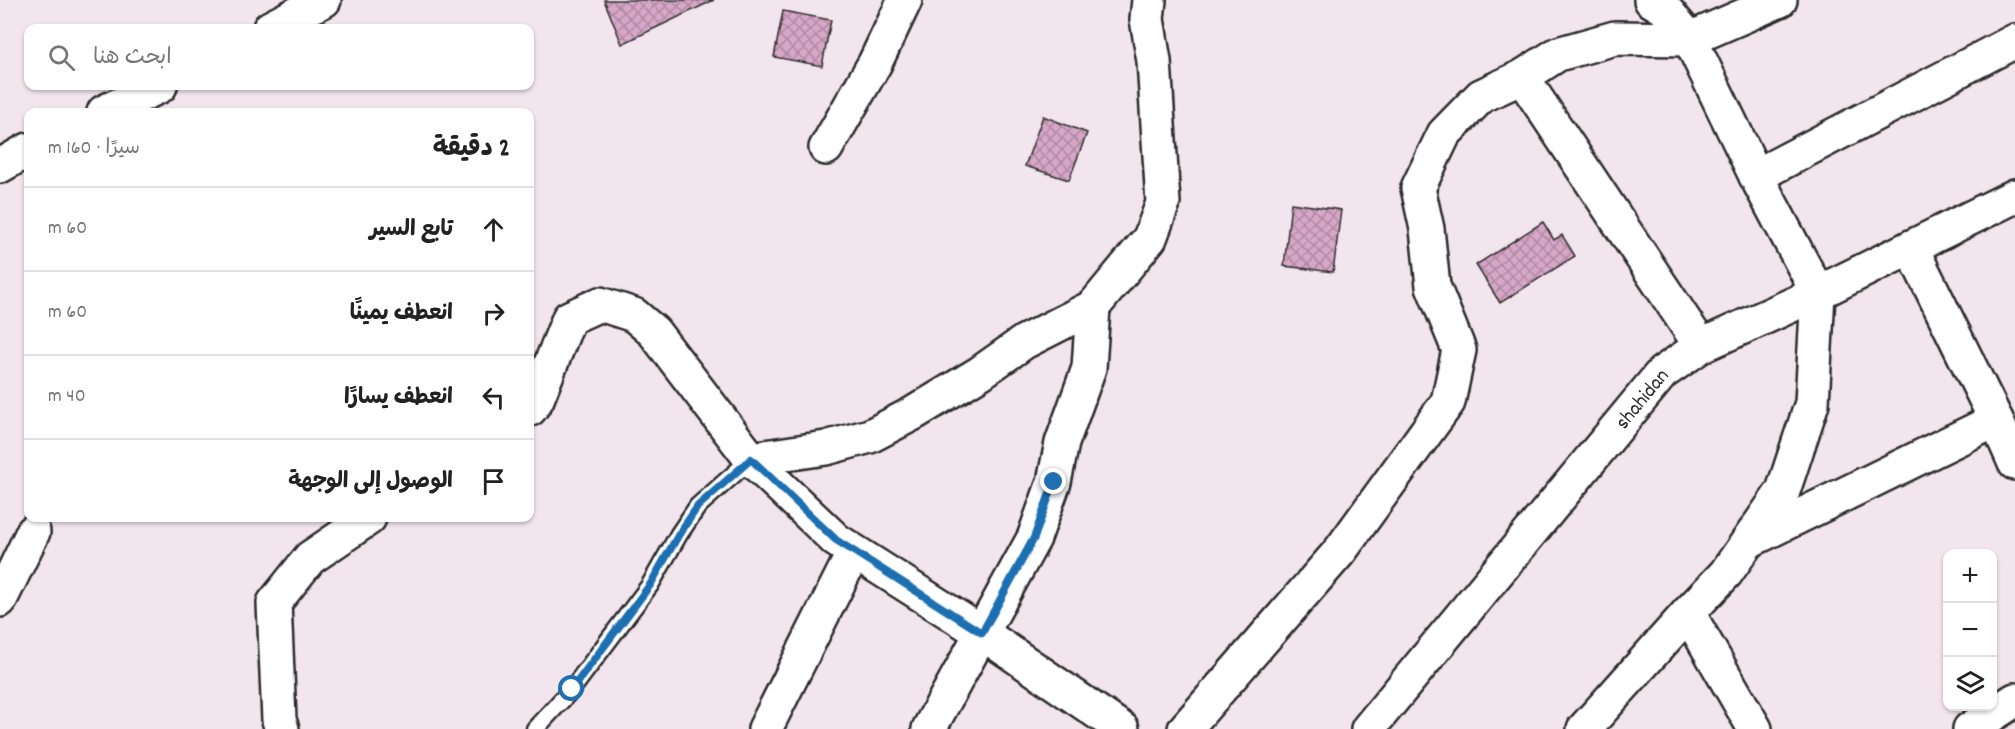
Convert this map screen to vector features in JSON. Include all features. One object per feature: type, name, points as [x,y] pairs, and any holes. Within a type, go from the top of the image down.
[{"type":"street","points":[[278,24],[324,0]]},
{"type":"street","points":[[826,148],[874,63],[905,0]]},
{"type":"street","points":[[751,459],[826,448],[870,436],[914,413],[980,373],[1024,342],[1093,307],[1150,238],[1163,203],[1154,61],[1147,20],[1149,0]]},
{"type":"street","points":[[1584,729],[1726,573],[1783,491],[1812,403],[1818,293],[1756,176],[1690,39],[1664,8],[1651,0]]},
{"type":"street","points":[[1185,729],[1340,551],[1448,402],[1459,350],[1433,286],[1418,188],[1444,134],[1481,96],[1522,76],[1558,54],[1615,38],[1690,39],[1780,0]]},
{"type":"street","points":[[1756,176],[2015,41]]},
{"type":"street","points":[[1522,76],[1701,346]]},
{"type":"street","points":[[113,108],[151,90]]},
{"type":"street","points":[[0,166],[24,152]]},
{"type":"street","name":"shahidan","points":[[1368,729],[1662,373],[1701,346],[1818,293],[2015,196]]},
{"type":"street","points":[[1911,247],[1996,420],[2015,464]]},
{"type":"street","points":[[534,403],[569,318],[600,304],[634,315],[654,332],[751,459],[836,540],[982,633],[1122,729]]},
{"type":"street","points":[[929,729],[1034,538],[1054,482],[1062,443],[1089,368],[1093,307]]},
{"type":"street","points":[[1749,540],[1996,420]]},
{"type":"street","points":[[282,729],[279,720],[274,603],[310,558],[363,522]]},
{"type":"street","points":[[0,600],[33,532]]},
{"type":"street","points":[[765,729],[854,552]]},
{"type":"street","points":[[1688,613],[1755,729]]},
{"type":"street","points":[[1970,729],[2015,700]]},
{"type":"lane","points":[[535,729],[572,689],[650,585],[698,506],[751,459]]},
{"type":"building","points":[[604,0],[714,0],[622,44]]},
{"type":"building","points":[[783,11],[831,20],[822,66],[774,57]]},
{"type":"building","points":[[1043,116],[1087,133],[1069,180],[1025,166]]},
{"type":"building","points":[[1291,203],[1341,210],[1333,272],[1284,266]]},
{"type":"building","points":[[1543,222],[1554,240],[1562,235],[1575,256],[1500,303],[1476,265]]},
{"type":"route","points":[[572,689],[650,585],[698,506],[751,459],[836,540],[982,633],[1034,538],[1054,482]]}]
